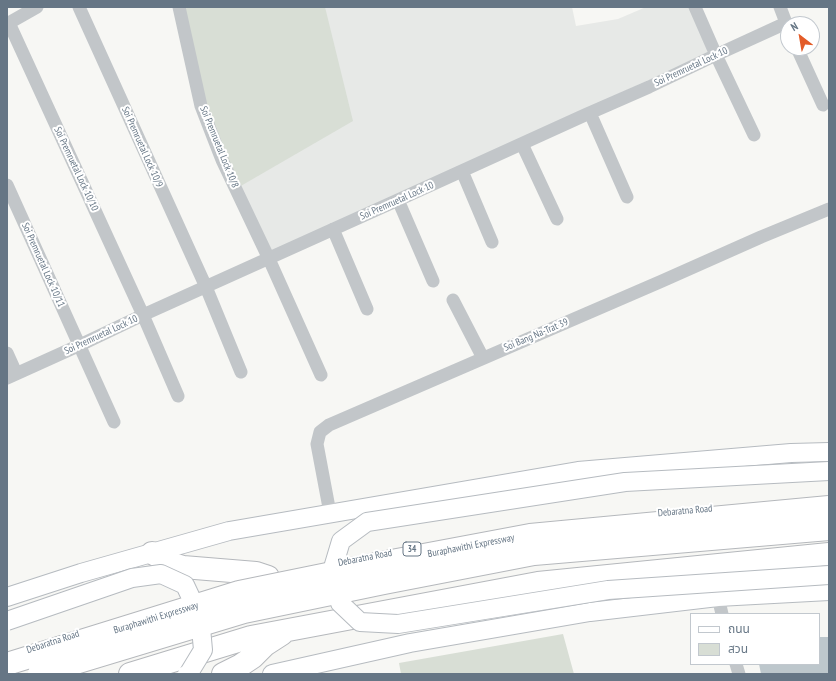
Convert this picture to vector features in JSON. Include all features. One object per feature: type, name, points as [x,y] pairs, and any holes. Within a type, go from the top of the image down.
[{"type":"highway","name":"Debaratna Road","points":[[7,657],[237,583],[528,526],[829,498]]},
{"type":"highway","name":"Buraphawithi Expressway","points":[[7,664],[239,592],[397,560],[530,535],[829,507]]},
{"type":"highway","name":"Buraphawithi Expressway","points":[[39,674],[244,612],[392,581],[534,554],[829,529]]},
{"type":"highway","points":[[81,674],[247,623],[387,593],[536,566],[829,541]]},
{"type":"highway","points":[[152,552],[170,563],[183,567],[256,574],[268,577]]},
{"type":"highway","points":[[130,674],[251,637],[538,583],[829,554]]},
{"type":"highway","points":[[223,674],[253,657],[265,645],[288,630]]},
{"type":"main road","points":[[7,597],[81,573],[229,531],[330,513],[578,471],[791,453],[829,452]]},
{"type":"main road","points":[[829,472],[624,482],[367,522],[341,541],[332,571],[340,603],[360,622],[398,624],[608,590],[829,575]]},
{"type":"main road","points":[[7,621],[132,578],[161,574],[185,585],[200,617],[203,650],[187,674]]},
{"type":"main road","points":[[272,674],[410,643],[582,614],[718,597],[829,591]]},
{"type":"street","points":[[8,24],[37,7]]},
{"type":"street","name":"Soi Premruetal Lock 10/9","points":[[79,7],[206,288],[241,372]]},
{"type":"street","name":"Soi Premruetal Lock 10/8","points":[[179,7],[201,106],[222,160],[269,259],[321,375]]},
{"type":"street","points":[[695,7],[754,135]]},
{"type":"street","name":"Soi Premruetal Lock 10/10","points":[[8,24],[143,315],[178,396]]},
{"type":"street","name":"Soi Premruetal Lock 10","points":[[12,376],[143,315],[206,288],[333,229],[649,87],[716,55],[780,29]]},
{"type":"street","points":[[801,56],[823,105]]},
{"type":"street","points":[[590,113],[627,197]]},
{"type":"street","points":[[522,144],[557,219]]},
{"type":"street","points":[[462,171],[492,242]]},
{"type":"street","name":"Soi Premruetal Lock 10/11","points":[[7,185],[114,422]]},
{"type":"street","points":[[398,200],[433,281]]},
{"type":"street","name":"Soi Bang Na-Trat 39","points":[[330,513],[317,444],[320,432],[329,425],[761,237],[829,209]]},
{"type":"street","points":[[333,229],[368,309]]},
{"type":"street","points":[[453,300],[483,358]]},
{"type":"street","points":[[7,353],[12,376]]},
{"type":"street","points":[[718,597],[722,613]]},
{"type":"shaded area","points":[[180,7],[572,7],[576,26],[618,19],[646,7],[693,7],[716,55],[642,83],[267,255],[237,183]]},
{"type":"shaded area","points":[[820,637],[829,637],[829,674],[761,674],[759,665],[820,665]]},
{"type":"green space","points":[[184,7],[325,7],[353,121],[239,187],[213,137]]},
{"type":"green space","points":[[563,634],[574,674],[401,674],[399,663]]}]
